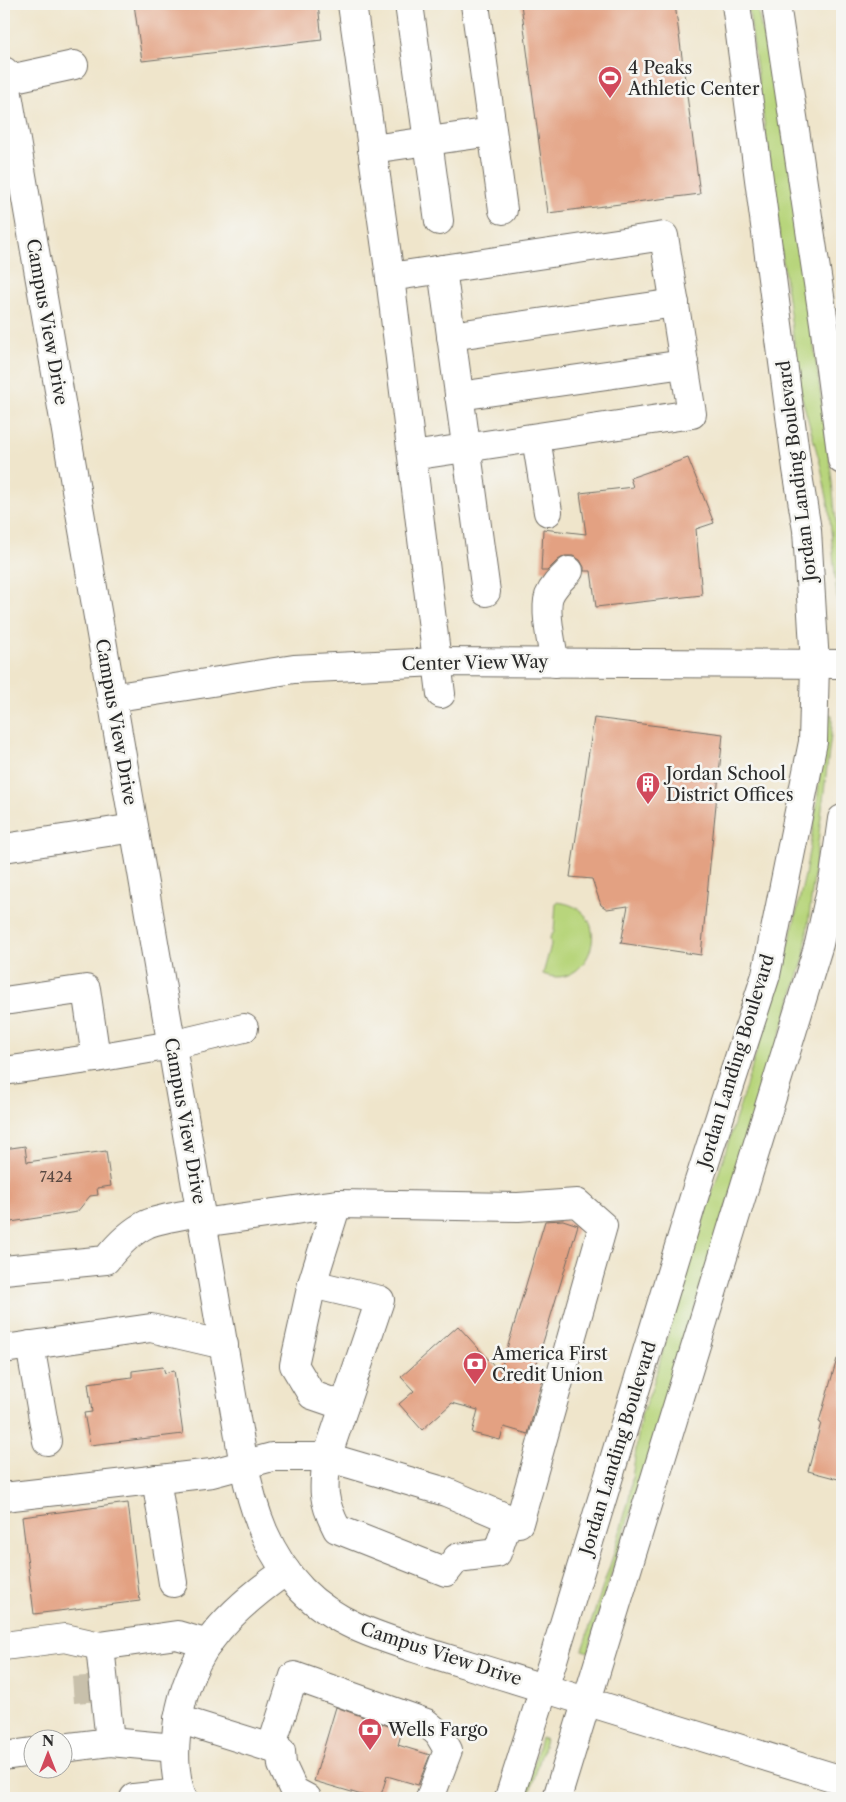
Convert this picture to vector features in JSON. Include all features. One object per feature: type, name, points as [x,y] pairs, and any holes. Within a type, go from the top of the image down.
[{"type":"main road","points":[[352,4],[390,277],[442,694]]},
{"type":"main road","points":[[409,4],[439,221]]},
{"type":"main road","points":[[475,4],[503,210]]},
{"type":"main road","name":"Jordan Landing Boulevard","points":[[509,1798],[545,1688],[698,1184],[766,975],[813,742],[815,664],[807,530],[797,468],[736,4]]},
{"type":"main road","points":[[776,4],[824,323],[842,460]]},
{"type":"main road","points":[[5,75],[74,65]]},
{"type":"main road","name":"Campus View Drive","points":[[5,75],[244,1465],[250,1496],[270,1547],[302,1590],[318,1604],[353,1625],[390,1640],[842,1780]]},
{"type":"main road","points":[[372,148],[492,132]]},
{"type":"main road","points":[[390,277],[664,236],[692,414],[412,456]]},
{"type":"main road","points":[[442,269],[486,592]]},
{"type":"main road","points":[[452,336],[675,303]]},
{"type":"main road","points":[[459,396],[684,364]]},
{"type":"main road","points":[[536,438],[548,512]]},
{"type":"main road","points":[[555,662],[548,617],[549,596],[558,582],[569,571]]},
{"type":"main road","name":"Center View Way","points":[[111,698],[294,669],[438,662],[842,664]]},
{"type":"main road","points":[[557,1798],[819,944],[834,876],[842,819]]},
{"type":"main road","points":[[4,848],[134,828]]},
{"type":"main road","points":[[4,1001],[86,989],[96,1058]]},
{"type":"main road","points":[[4,1071],[172,1045],[244,1028]]},
{"type":"main road","points":[[4,1270],[106,1260],[116,1247],[148,1224],[337,1204],[518,1207],[577,1203],[603,1226],[514,1521],[497,1553],[457,1558],[446,1572],[337,1529],[328,1513],[323,1489],[327,1458],[380,1300],[312,1284]]},
{"type":"main road","points":[[337,1204],[312,1284],[294,1365],[312,1395],[344,1406]]},
{"type":"main road","points":[[4,1349],[152,1328],[224,1345]]},
{"type":"main road","points":[[30,1345],[47,1441]]},
{"type":"main road","points":[[4,1497],[212,1472],[272,1458],[327,1458],[446,1492],[514,1521]]},
{"type":"main road","points":[[156,1479],[173,1583]]},
{"type":"main road","points":[[134,1798],[182,1796],[175,1748],[178,1719],[189,1679],[198,1659],[234,1611],[257,1591],[286,1571]]},
{"type":"main road","points":[[94,1672],[177,1635],[208,1644]]},
{"type":"main road","points":[[4,1646],[65,1638],[94,1672],[109,1732]]},
{"type":"main road","points":[[94,1672],[90,1712],[109,1732]]},
{"type":"main road","points":[[271,1748],[294,1676],[426,1723],[438,1734],[448,1750],[430,1798]]},
{"type":"main road","points":[[178,1719],[281,1751],[282,1766],[294,1791],[306,1798]]},
{"type":"main road","points":[[72,1745],[109,1732],[175,1748]]},
{"type":"main road","points":[[4,1756],[22,1753]]},
{"type":"green space","points":[[748,4],[756,4],[785,132],[831,472],[842,579],[842,612],[838,609],[829,508],[821,467],[801,394]]},
{"type":"green space","points":[[825,714],[832,715],[832,726],[804,958],[594,1629],[589,1652],[582,1650],[614,1553],[629,1499],[641,1415],[651,1391],[791,936],[805,875],[817,804]]},
{"type":"green space","points":[[556,902],[575,907],[587,918],[592,932],[591,947],[585,961],[574,972],[560,977],[543,974],[551,945],[550,937],[554,932]]},
{"type":"green space","points":[[541,1738],[546,1740],[528,1798],[524,1798]]},
{"type":"building","points":[[134,4],[318,4],[322,40],[142,61]]},
{"type":"building","name":"4 Peaks Athletic Center","points":[[521,4],[675,4],[700,194],[548,213]]},
{"type":"building","points":[[688,458],[714,523],[696,529],[702,595],[596,607],[591,571],[584,571],[580,560],[573,556],[565,556],[547,571],[541,571],[543,529],[586,534],[580,493],[633,487],[630,478]]},
{"type":"building","name":"Jordan School District Offices","points":[[594,718],[723,734],[701,955],[621,943],[628,906],[607,909],[601,905],[592,879],[570,877]]},
{"type":"building","points":[[25,1146],[27,1162],[106,1151],[111,1186],[97,1188],[98,1195],[90,1196],[77,1212],[4,1223],[4,1149]]},
{"type":"building","name":"America First Credit Union","points":[[563,1220],[578,1225],[533,1376],[543,1379],[528,1434],[504,1427],[500,1440],[472,1433],[478,1410],[452,1403],[422,1430],[399,1404],[414,1391],[401,1377],[458,1326],[500,1372],[545,1221]]},
{"type":"building","points":[[837,1359],[842,1359],[842,1480],[808,1471],[821,1423],[819,1422]]},
{"type":"building","points":[[163,1367],[165,1373],[174,1370],[183,1434],[90,1445],[84,1413],[92,1412],[88,1383],[132,1377],[132,1371]]},
{"type":"building","points":[[128,1503],[140,1601],[34,1614],[22,1517]]},
{"type":"building","name":"Wells Fargo","points":[[336,1707],[402,1731],[398,1745],[430,1755],[418,1785],[387,1776],[380,1798],[372,1798],[314,1781]]},
{"type":"tunnel","points":[[86,1676],[88,1702]]},
{"type":"place","name":"4 Peaks Athletic Center","points":[[610,99]]},
{"type":"place","name":"Jordan School District Offices","points":[[648,805]]},
{"type":"place","name":"America First Credit Union","points":[[475,1385]]},
{"type":"place","name":"Wells Fargo","points":[[370,1751]]}]
